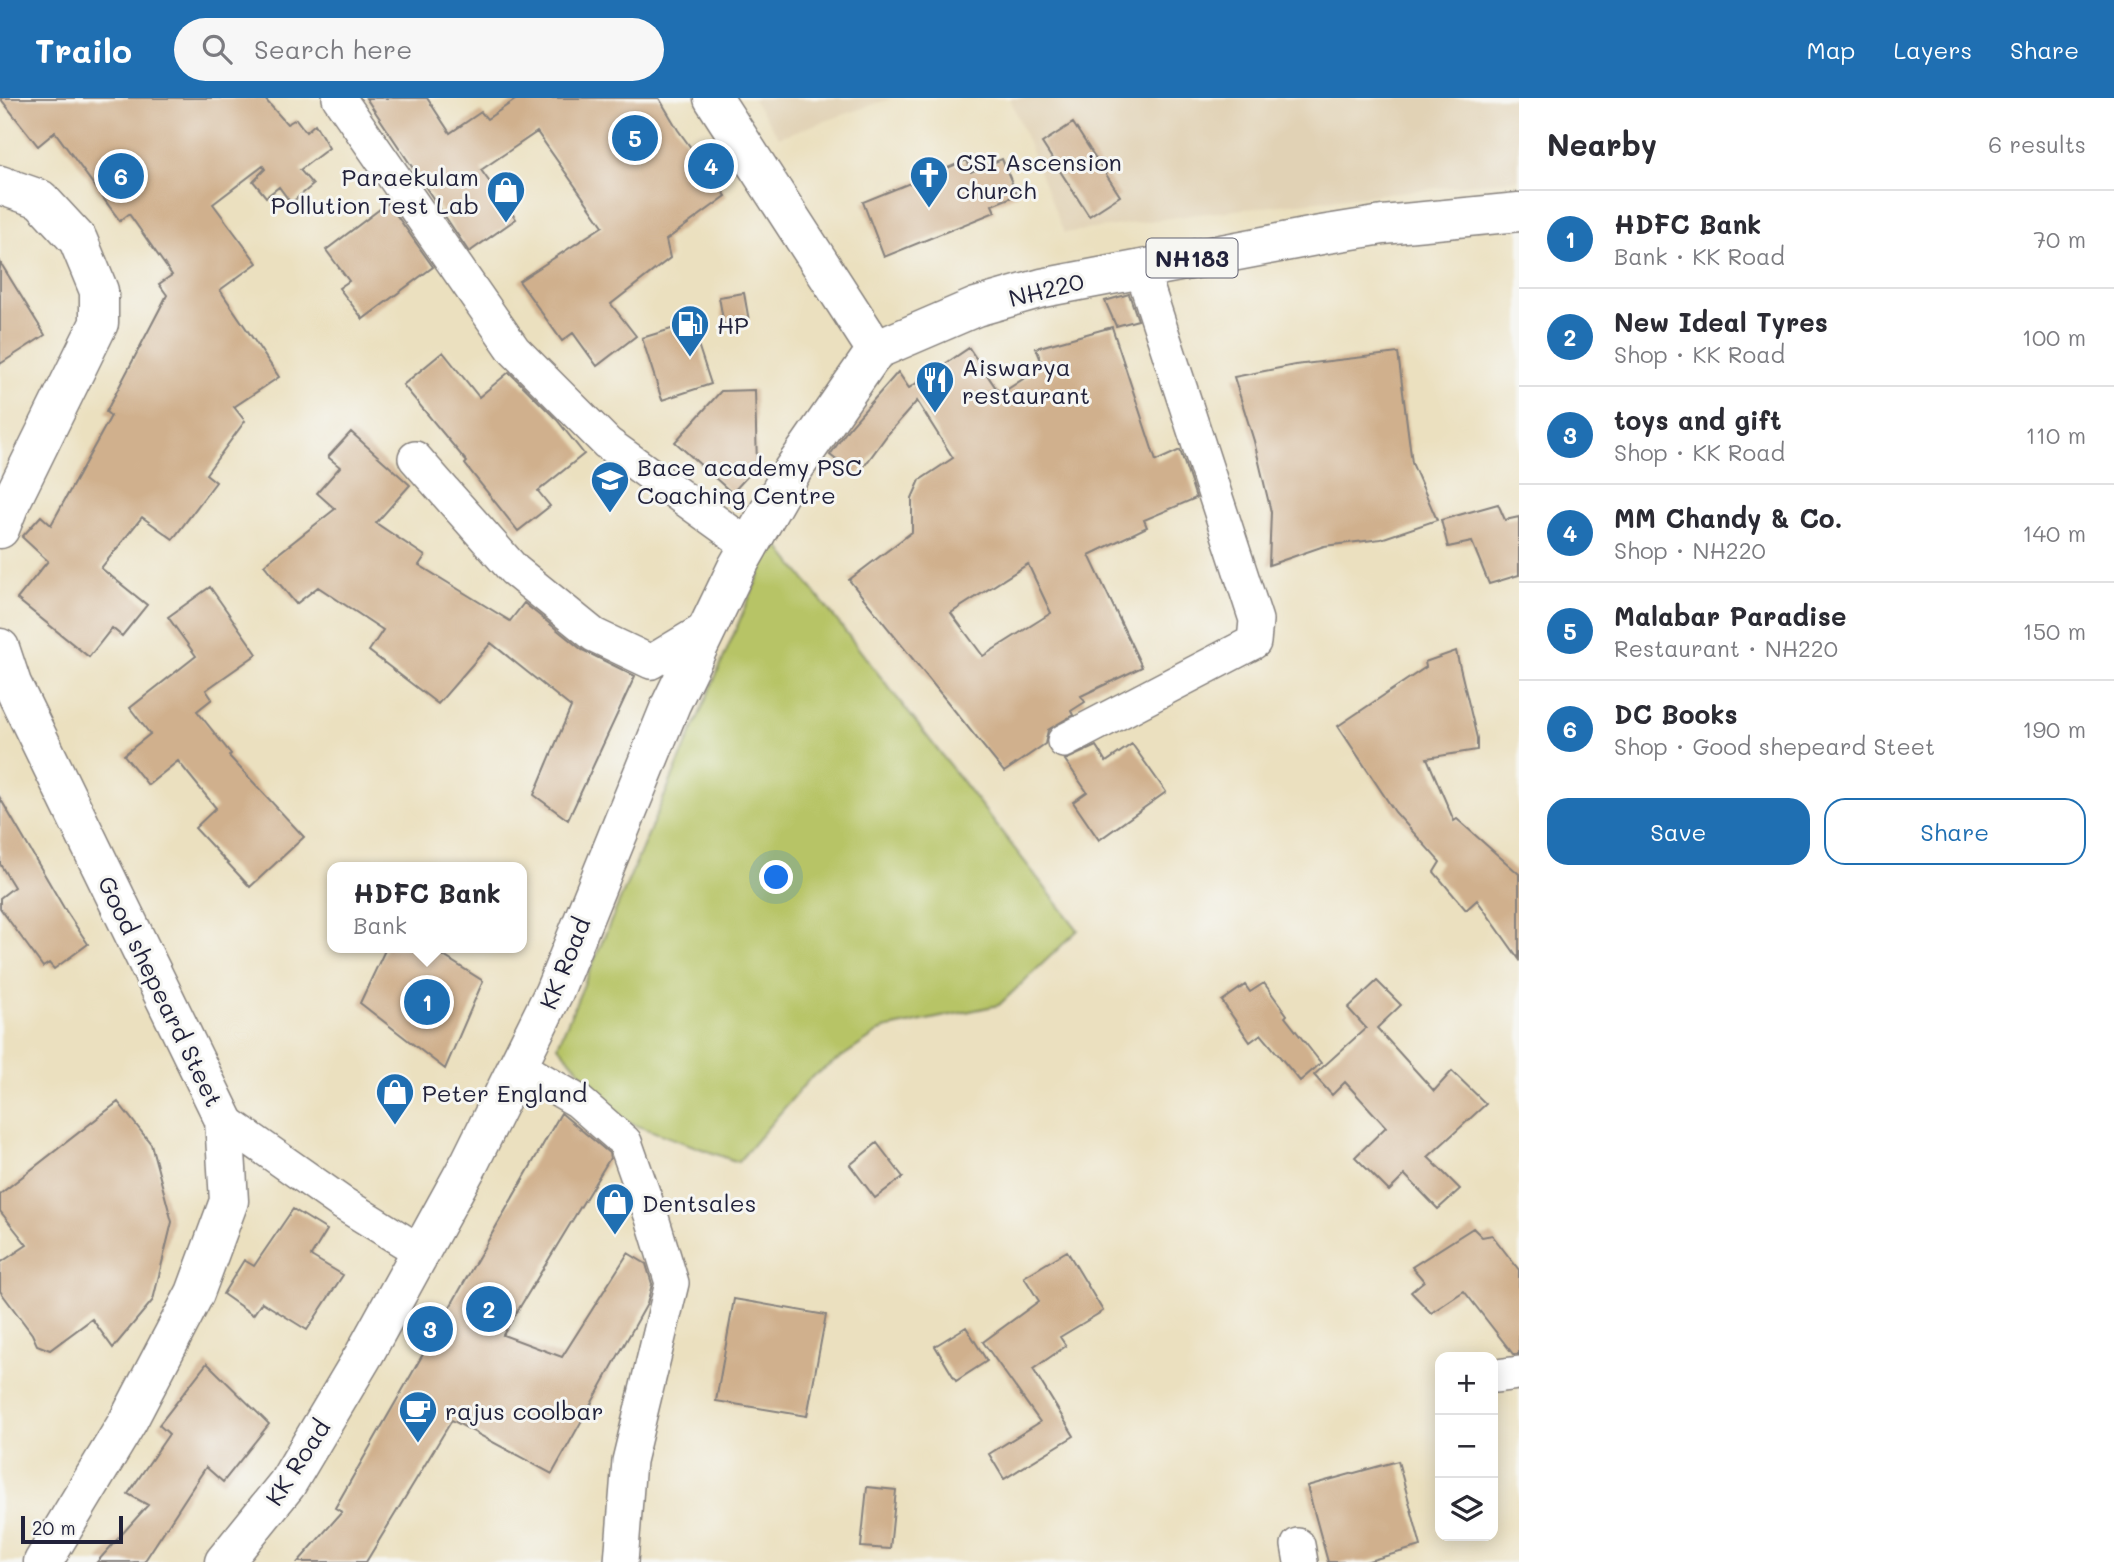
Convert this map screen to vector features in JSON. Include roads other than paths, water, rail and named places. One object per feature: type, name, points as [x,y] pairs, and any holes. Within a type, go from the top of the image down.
[{"type":"main road","points":[[713,98],[876,349]]},
{"type":"main road","points":[[0,185],[40,199],[78,240],[99,291],[99,323],[0,529]]},
{"type":"main road","name":"NH220","points":[[876,349],[988,303],[1034,290],[1383,225],[1519,212]]},
{"type":"main road","name":"KK Road","points":[[224,1562],[286,1484],[365,1353],[421,1252],[554,992],[671,704],[748,545],[792,471],[876,349]]},
{"type":"main road","name":"Good shepeard Steet","points":[[0,648],[6,686],[224,1120],[229,1201],[195,1293],[128,1421],[43,1562]]},
{"type":"street","points":[[339,98],[514,350],[607,443],[748,545]]},
{"type":"street","points":[[1064,741],[1254,642],[1256,620],[1141,268]]},
{"type":"street","points":[[415,458],[514,570],[594,635],[651,662],[709,627]]},
{"type":"street","points":[[518,1066],[578,1101],[625,1142],[672,1283],[629,1461],[621,1562]]},
{"type":"street","points":[[224,1120],[342,1203],[421,1252]]},
{"type":"place","name":"Malabar Paradise","points":[[635,138]]},
{"type":"place","name":"MM Chandy & Co.","points":[[711,166]]},
{"type":"place","name":"DC Books","points":[[121,176]]},
{"type":"place","name":"CSI Ascension church","points":[[929,209]]},
{"type":"place","name":"Paraekulam Pollution Test Lab","points":[[506,224]]},
{"type":"place","name":"HP","points":[[690,358]]},
{"type":"place","name":"Aiswarya restaurant","points":[[935,414]]},
{"type":"place","name":"Bace academy PSC Coaching Centre","points":[[610,514]]},
{"type":"place","name":"HDFC Bank","points":[[427,1002]]},
{"type":"place","name":"Peter England","points":[[395,1126]]},
{"type":"place","name":"Dentsales","points":[[615,1236]]},
{"type":"place","name":"New Ideal Tyres","points":[[489,1309]]},
{"type":"place","name":"toys and gift","points":[[430,1329]]},
{"type":"place","name":"rajus coolbar","points":[[418,1444]]}]
